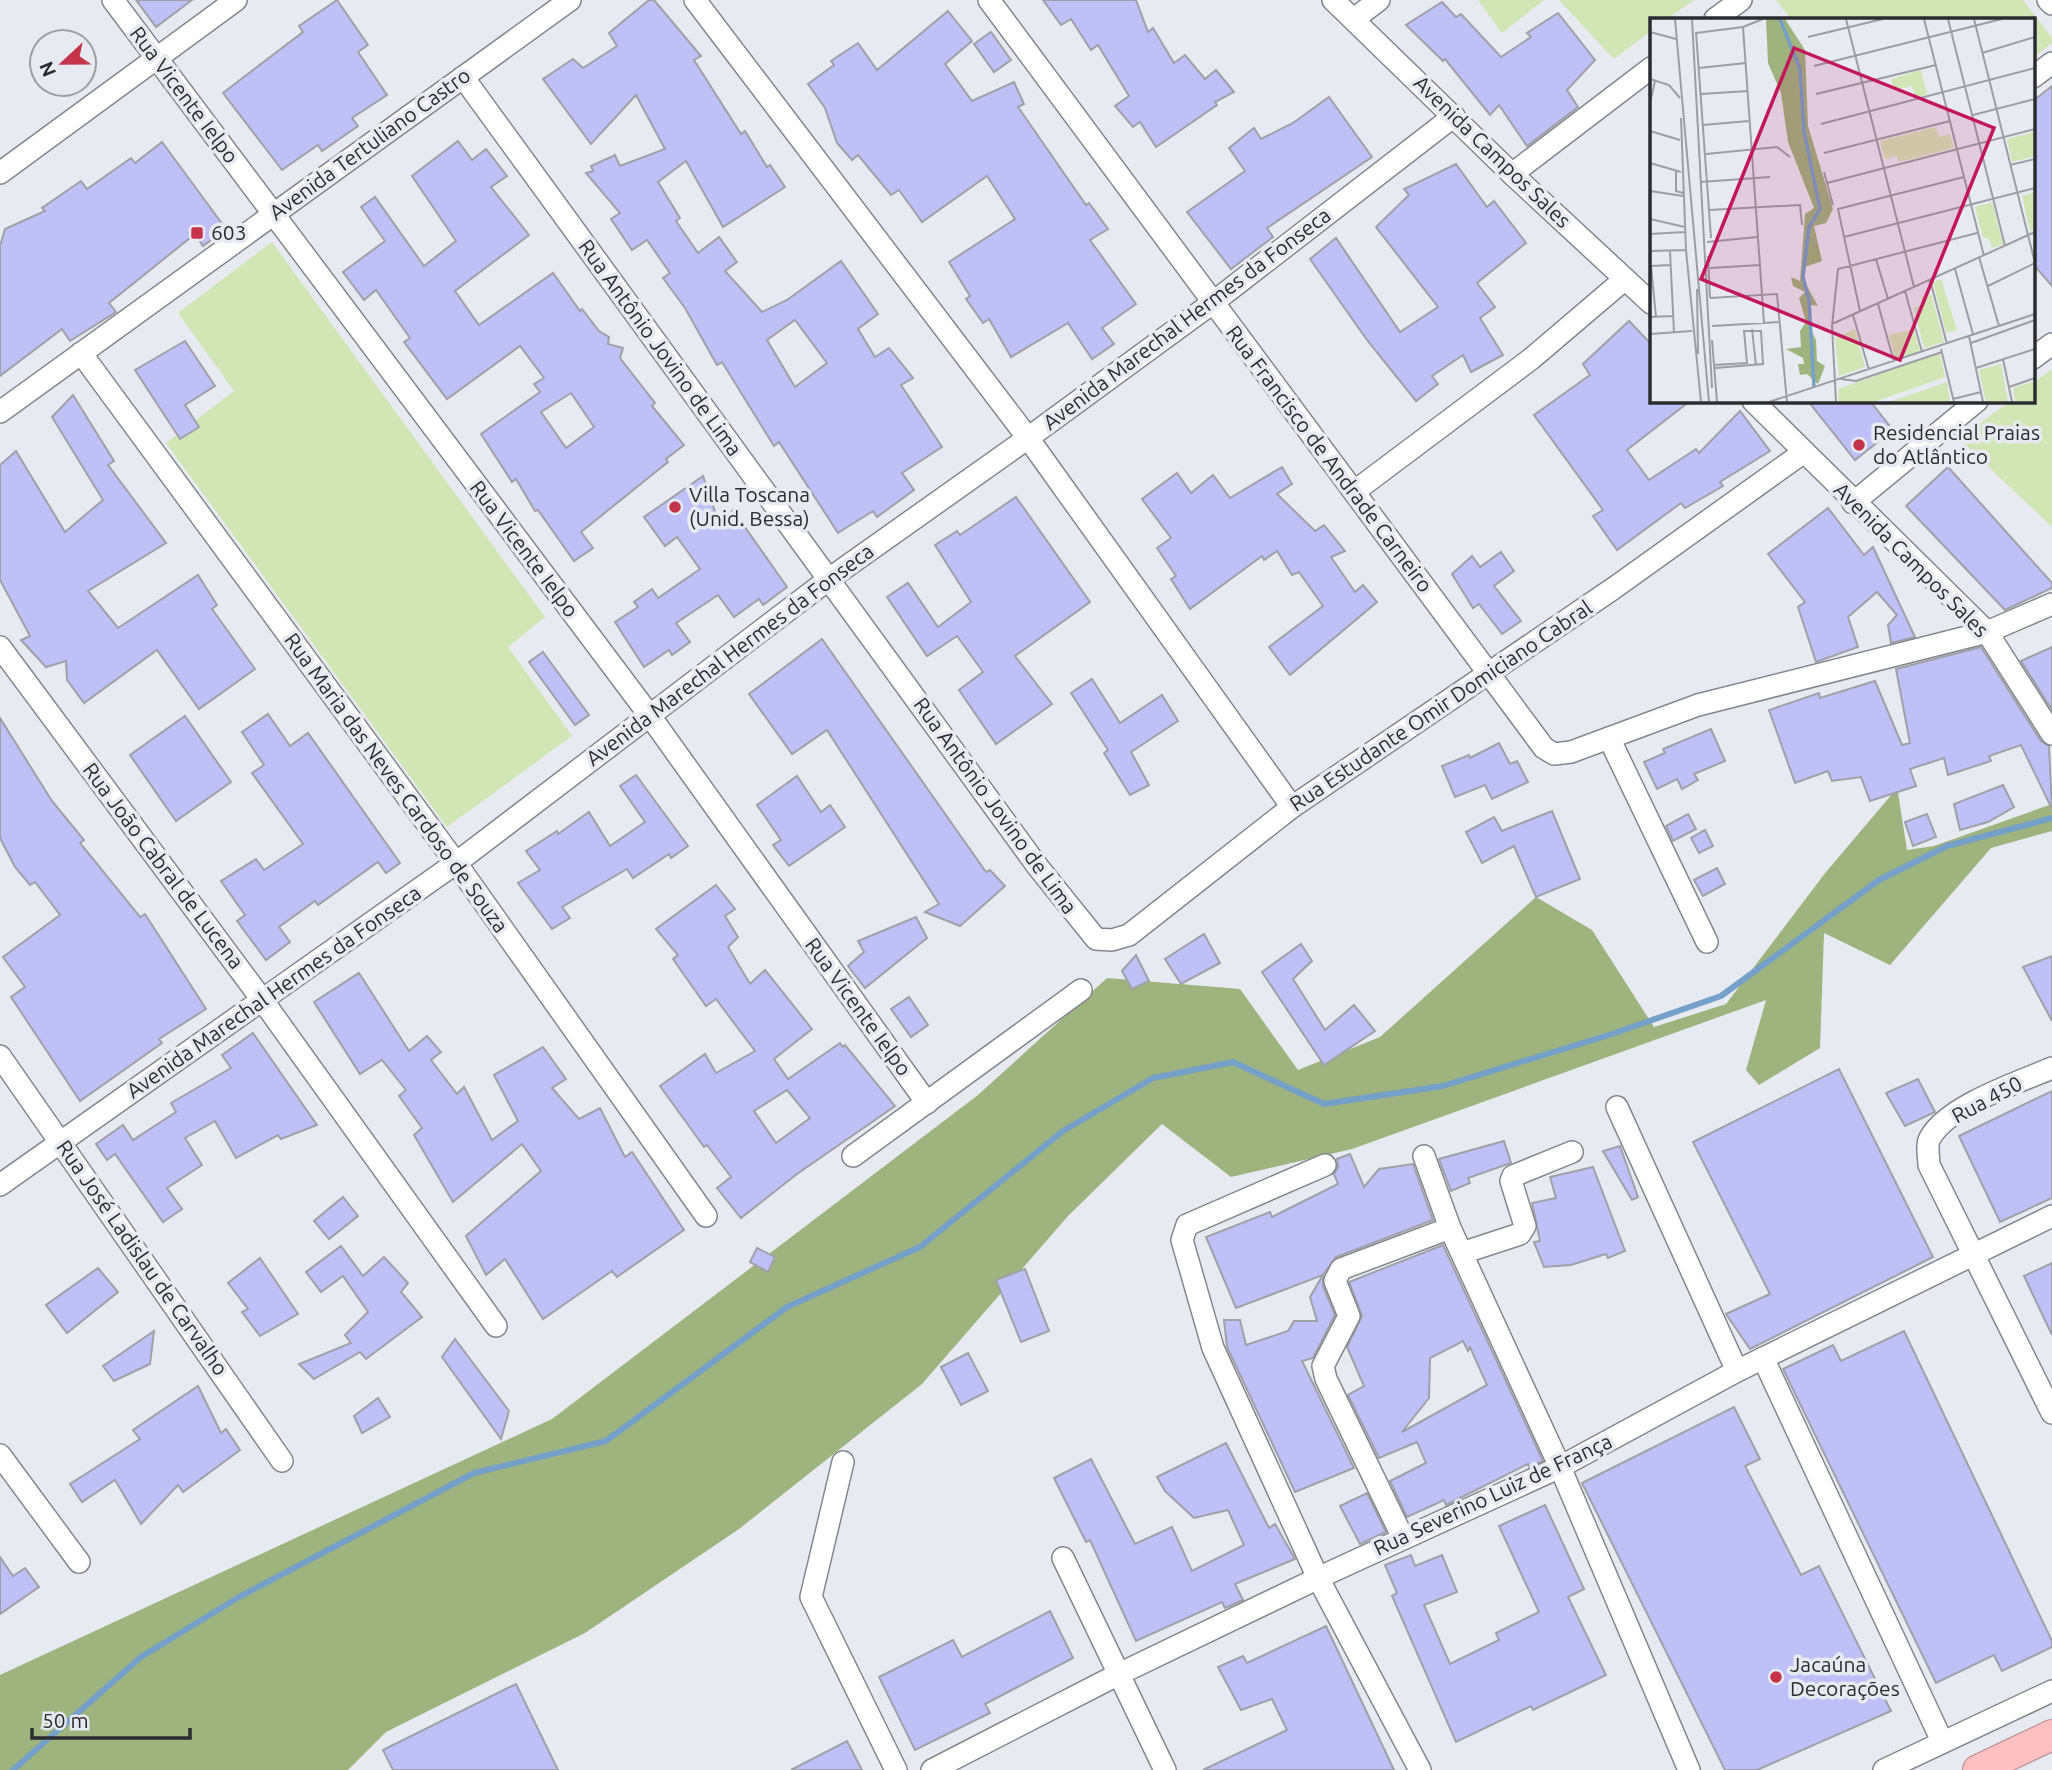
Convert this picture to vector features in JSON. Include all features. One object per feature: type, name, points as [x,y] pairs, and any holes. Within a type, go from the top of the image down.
[{"type":"highway","points":[[1978,1770],[2044,1739]]},
{"type":"street","name":"Rua Vicente Ielpo","points":[[113,0],[650,716],[927,1103]]},
{"type":"street","points":[[0,173],[236,0]]},
{"type":"street","name":"Avenida Tertuliano Castro","points":[[0,412],[570,0]]},
{"type":"street","points":[[695,0],[1028,438],[1292,807]]},
{"type":"street","name":"Rua Francisco de Andrade Carneiro","points":[[989,0],[1544,748],[1554,754],[1571,752],[1609,738]]},
{"type":"street","name":"Avenida Campos Sales","points":[[1333,0],[1512,174],[1650,302]]},
{"type":"street","points":[[1354,19],[1379,0]]},
{"type":"street","points":[[1716,18],[1741,0]]},
{"type":"street","points":[[2048,0],[2052,4]]},
{"type":"street","points":[[2035,76],[2052,63]]},
{"type":"street","points":[[1512,174],[1650,69]]},
{"type":"street","name":"Rua Antônio Jovino de Lima","points":[[463,77],[1081,923]]},
{"type":"street","name":"Avenida Marechal Hermes da Fonseca","points":[[0,1185],[456,863],[829,579],[1212,304],[1454,116]]},
{"type":"street","points":[[1355,491],[1531,359],[1625,279]]},
{"type":"street","points":[[2035,357],[2052,344]]},
{"type":"street","name":"Rua Maria das Neves Cardoso de Souza","points":[[81,354],[456,863],[706,1216]]},
{"type":"street","name":"Avenida Campos Sales","points":[[1754,402],[1853,503],[1987,632],[2052,733]]},
{"type":"street","points":[[1853,503],[1976,402]]},
{"type":"street","name":"Rua Estudante Omir Domiciano Cabral","points":[[1081,923],[1096,939],[1112,940],[1129,935],[1292,807],[1614,588],[1804,452]]},
{"type":"street","points":[[1707,942],[1643,815],[1609,738],[1698,705],[1987,632],[2052,604]]},
{"type":"street","name":"Rua João Cabral de Lucena","points":[[0,647],[263,1001],[496,1326]]},
{"type":"street","points":[[853,1156],[1081,990]]},
{"type":"street","name":"Rua José Ladislau de Carvalho","points":[[0,1056],[282,1461]]},
{"type":"street","name":"Rua 450","points":[[1973,1254],[1929,1165],[1928,1140],[1941,1124],[1968,1107],[2052,1068]]},
{"type":"street","points":[[1617,1107],[1737,1371]]},
{"type":"street","points":[[1462,1253],[1520,1234],[1525,1226],[1511,1181],[1513,1176],[1572,1152]]},
{"type":"street","points":[[1423,1156],[1450,1228],[1560,1467],[1689,1770]]},
{"type":"street","points":[[1325,1165],[1187,1225],[1182,1240],[1213,1348],[1318,1577],[1420,1770]]},
{"type":"street","name":"Rua Severino Luiz de França","points":[[932,1770],[1117,1675],[1318,1577],[1560,1467],[1737,1371],[2052,1216]]},
{"type":"street","points":[[1403,1538],[1322,1366],[1349,1316],[1335,1281],[1341,1269],[1450,1228]]},
{"type":"street","points":[[1973,1254],[2052,1413]]},
{"type":"street","points":[[1763,1359],[1942,1741]]},
{"type":"street","points":[[0,1455],[79,1562]]},
{"type":"street","points":[[843,1462],[811,1597],[896,1770]]},
{"type":"street","points":[[1063,1558],[1165,1770]]},
{"type":"street","points":[[1884,1770],[2052,1691]]},
{"type":"green space","points":[[1478,0],[1544,0],[1502,33]]},
{"type":"green space","points":[[1559,0],[1694,0],[1668,18],[1650,18],[1650,32],[1614,59]]},
{"type":"green space","points":[[1776,0],[2023,0],[2052,38],[2052,43],[2035,56],[2035,18],[1790,18]]},
{"type":"green space","points":[[272,242],[545,617],[508,647],[572,736],[447,827],[166,443],[234,391],[178,313]]},
{"type":"green space","points":[[2052,369],[2052,527],[1959,439],[2009,402],[2035,402],[2035,382]]},
{"type":"green space","points":[[1893,793],[1898,793],[1907,850],[1934,846],[2052,804],[2052,831],[1991,848],[1890,965],[1824,933],[1820,1048],[1759,1085],[1746,1070],[1766,1000],[1352,1149],[1231,1177],[1162,1124],[1068,1216],[922,1384],[739,1529],[585,1633],[386,1732],[348,1770],[0,1770],[0,1675],[552,1419],[978,1095],[1107,978],[1240,989],[1298,1070],[1380,1037],[1536,897],[1592,930],[1654,1027],[1726,1004],[1826,872]]},
{"type":"building","points":[[136,0],[192,0],[156,27]]},
{"type":"building","points":[[337,0],[368,45],[358,52],[387,95],[352,118],[358,126],[322,151],[318,145],[282,170],[223,93],[303,32],[299,26]]},
{"type":"building","points":[[649,0],[654,0],[701,56],[694,60],[741,134],[745,131],[767,167],[770,165],[785,187],[723,227],[686,161],[658,182],[680,218],[676,221],[698,253],[719,237],[737,262],[725,271],[762,312],[787,300],[841,261],[878,314],[858,329],[875,357],[889,348],[913,378],[901,385],[942,447],[902,473],[914,490],[877,517],[873,511],[838,533],[779,442],[774,446],[722,362],[717,365],[685,308],[663,278],[670,273],[647,240],[632,250],[611,219],[620,213],[586,173],[593,171],[591,166],[615,155],[620,166],[665,149],[636,95],[591,144],[543,79],[573,59],[583,68],[617,46],[609,33]],"holes":[[[795,320],[827,363],[795,387],[767,340]]]},
{"type":"building","points":[[1043,0],[1136,0],[1148,32],[1153,28],[1174,63],[1185,55],[1205,79],[1216,70],[1234,92],[1215,102],[1217,105],[1156,147],[1140,122],[1133,127],[1115,106],[1129,96],[1098,45],[1091,50],[1071,19],[1061,25]]},
{"type":"building","points":[[1442,2],[1456,17],[1461,14],[1501,57],[1531,37],[1527,33],[1558,13],[1595,60],[1567,90],[1578,107],[1527,146],[1499,105],[1490,115],[1445,59],[1443,61],[1406,25]]},
{"type":"building","points":[[948,11],[972,41],[945,64],[972,101],[1014,82],[1024,104],[1018,107],[1086,205],[1089,203],[1108,229],[1090,240],[1136,304],[1102,328],[1114,344],[1092,359],[1068,323],[1011,357],[989,319],[983,323],[966,299],[970,296],[949,262],[1015,219],[987,176],[922,222],[899,190],[891,195],[858,155],[852,160],[837,143],[825,108],[808,84],[834,65],[831,61],[858,43],[877,70]]},
{"type":"building","points":[[991,32],[1011,60],[994,72],[974,44]]},
{"type":"building","points":[[2052,86],[2052,286],[2035,266],[2035,99]]},
{"type":"building","points":[[1329,97],[1372,157],[1267,228],[1273,237],[1231,269],[1187,212],[1245,171],[1229,148],[1254,128],[1261,139],[1293,123]]},
{"type":"building","points":[[458,141],[472,160],[486,149],[507,176],[491,187],[529,235],[455,291],[479,325],[553,273],[580,311],[582,309],[599,331],[609,337],[608,344],[623,348],[620,358],[655,403],[652,406],[684,445],[666,459],[668,462],[581,532],[593,548],[574,561],[538,510],[535,511],[516,479],[512,482],[481,434],[540,392],[534,384],[544,378],[520,346],[447,399],[404,342],[410,338],[376,290],[364,300],[343,272],[385,241],[361,207],[375,197],[424,266],[456,241],[412,176]],"holes":[[[571,393],[594,427],[566,448],[541,412]]]},
{"type":"building","points":[[162,142],[226,229],[203,246],[195,234],[109,303],[116,312],[70,341],[62,329],[0,376],[0,246],[5,229],[45,211],[42,208],[81,181],[87,189],[131,158],[135,163]]},
{"type":"building","points":[[1456,164],[1487,207],[1494,201],[1526,243],[1477,283],[1495,307],[1480,318],[1503,355],[1471,372],[1463,355],[1432,376],[1438,384],[1416,401],[1367,340],[1310,259],[1336,238],[1400,332],[1438,307],[1376,227],[1409,195],[1404,189]]},
{"type":"building","points":[[1629,321],[1650,343],[1650,402],[1689,402],[1627,450],[1649,480],[1696,449],[1699,453],[1740,411],[1770,451],[1720,482],[1723,486],[1685,508],[1681,503],[1617,550],[1593,516],[1603,510],[1534,415],[1590,375],[1583,364]]},
{"type":"building","points":[[185,341],[215,386],[185,405],[199,427],[180,439],[135,370]]},
{"type":"building","points":[[73,395],[114,461],[108,465],[166,543],[88,591],[118,628],[198,575],[217,605],[212,609],[255,669],[199,709],[157,650],[84,703],[67,680],[66,661],[46,667],[21,640],[30,636],[0,580],[0,465],[16,451],[65,532],[103,500],[52,417]]},
{"type":"building","name":"Residencial Praias do Atlântico","points":[[1809,402],[1871,402],[1893,430],[1855,460]]},
{"type":"building","points":[[1282,467],[1292,484],[1277,494],[1315,531],[1324,525],[1345,551],[1331,557],[1355,592],[1363,585],[1377,602],[1290,675],[1269,647],[1323,606],[1299,572],[1292,575],[1277,551],[1264,560],[1262,556],[1190,609],[1171,579],[1176,576],[1157,548],[1171,538],[1142,499],[1177,473],[1191,493],[1213,475],[1230,498]]},
{"type":"building","points":[[1948,467],[2052,583],[2052,588],[2005,610],[1906,506]]},
{"type":"building","points":[[703,476],[720,526],[733,510],[787,587],[763,605],[759,599],[734,617],[718,595],[676,623],[690,642],[672,655],[669,650],[644,667],[615,622],[638,607],[634,602],[652,589],[658,598],[700,569],[677,537],[665,546],[644,517]]},
{"type":"building","points":[[1016,497],[1090,602],[1015,656],[1052,704],[996,744],[959,690],[983,672],[957,636],[927,656],[887,597],[908,583],[938,627],[971,602],[935,545],[957,531],[960,535]]},
{"type":"building","points":[[1828,508],[1864,555],[1873,547],[1915,637],[1891,643],[1888,625],[1897,615],[1877,592],[1848,617],[1858,647],[1816,662],[1798,607],[1805,602],[1768,554]]},
{"type":"building","points":[[1501,552],[1514,571],[1494,586],[1521,621],[1502,634],[1479,604],[1473,608],[1452,574],[1472,556],[1480,567]]},
{"type":"building","points":[[822,639],[986,872],[990,870],[1005,886],[960,926],[925,912],[939,904],[827,730],[792,754],[749,694]]},
{"type":"building","points":[[1981,647],[2041,741],[2049,746],[2052,809],[2021,745],[1989,756],[1991,761],[1948,775],[1944,758],[1910,769],[1916,786],[1870,801],[1861,777],[1832,781],[1828,771],[1795,783],[1769,710],[1819,693],[1820,698],[1875,681],[1902,745],[1910,743],[1896,669]]},
{"type":"building","points":[[2052,647],[2052,710],[2021,661]]},
{"type":"building","points":[[543,652],[589,715],[575,725],[529,662]]},
{"type":"building","points":[[1092,679],[1120,723],[1162,695],[1178,721],[1131,752],[1149,785],[1130,795],[1104,753],[1108,750],[1071,693]]},
{"type":"building","points":[[268,714],[290,746],[308,733],[400,863],[386,873],[378,862],[318,905],[315,901],[279,927],[290,942],[266,960],[237,921],[245,915],[221,881],[256,859],[264,870],[303,844],[252,773],[264,765],[242,732]]},
{"type":"building","points":[[185,716],[231,782],[176,821],[130,755]]},
{"type":"building","points":[[0,718],[52,801],[84,840],[80,843],[140,917],[145,914],[206,1009],[159,1039],[162,1043],[80,1101],[11,997],[25,987],[3,957],[60,915],[35,882],[30,885],[15,867],[0,838]]},
{"type":"building","points":[[1711,729],[1725,761],[1694,774],[1698,780],[1682,789],[1677,779],[1657,789],[1644,762],[1665,753],[1663,749]]},
{"type":"building","points":[[1499,743],[1510,764],[1517,761],[1528,782],[1492,799],[1485,785],[1455,797],[1442,766],[1469,755],[1470,758]]},
{"type":"building","points":[[636,775],[688,846],[671,858],[669,854],[633,878],[627,869],[562,907],[570,918],[552,929],[518,883],[540,870],[526,851],[557,831],[558,834],[589,812],[610,846],[645,822],[620,786]]},
{"type":"building","points":[[797,776],[821,812],[830,805],[845,827],[789,866],[773,845],[781,840],[757,805]]},
{"type":"building","points":[[2003,785],[2014,807],[1988,822],[1960,830],[1954,804]]},
{"type":"building","points":[[1552,811],[1580,879],[1536,897],[1514,846],[1482,863],[1466,832],[1494,817],[1502,831]]},
{"type":"building","points":[[1688,814],[1696,829],[1673,841],[1666,826]]},
{"type":"building","points":[[1927,814],[1936,837],[1913,846],[1905,822]]},
{"type":"building","points":[[1705,830],[1713,846],[1699,853],[1691,838]]},
{"type":"building","points":[[1717,868],[1725,884],[1703,896],[1694,880]]},
{"type":"building","points":[[716,885],[735,909],[725,916],[738,937],[728,947],[750,984],[765,970],[812,1029],[774,1059],[788,1079],[840,1043],[843,1047],[845,1045],[895,1106],[797,1174],[741,1218],[717,1188],[731,1177],[707,1145],[704,1147],[660,1086],[705,1054],[716,1073],[755,1051],[716,999],[706,1006],[673,959],[678,955],[656,929]],"holes":[[[787,1090],[810,1118],[776,1143],[754,1111]]]},
{"type":"building","points":[[916,917],[927,938],[865,988],[848,966],[864,952],[858,941]]},
{"type":"building","points":[[1204,934],[1220,963],[1181,984],[1165,959]]},
{"type":"building","points":[[1301,944],[1312,961],[1293,979],[1325,1030],[1354,1005],[1375,1031],[1324,1065],[1262,972]]},
{"type":"building","points":[[1136,955],[1149,981],[1132,989],[1122,971]]},
{"type":"building","points":[[2052,956],[2052,1021],[2023,967]]},
{"type":"building","points":[[359,973],[409,1051],[427,1036],[441,1052],[431,1060],[457,1094],[464,1087],[492,1140],[518,1121],[494,1075],[543,1047],[566,1079],[552,1088],[579,1119],[600,1108],[625,1157],[632,1152],[684,1230],[617,1277],[612,1271],[543,1319],[505,1259],[486,1275],[466,1236],[541,1171],[522,1144],[453,1202],[414,1135],[422,1128],[399,1096],[406,1090],[382,1060],[360,1074],[314,1002]]},
{"type":"building","points":[[909,997],[928,1025],[911,1037],[891,1009]]},
{"type":"building","points":[[253,1033],[317,1125],[281,1139],[278,1135],[236,1158],[215,1121],[185,1138],[202,1165],[167,1188],[182,1209],[163,1222],[115,1154],[107,1160],[96,1144],[123,1125],[133,1140],[176,1112],[171,1103],[231,1068],[222,1055]]},
{"type":"building","points":[[1839,1069],[1933,1257],[1750,1349],[1726,1314],[1770,1294],[1693,1142]]},
{"type":"building","points":[[1918,1079],[1935,1112],[1905,1126],[1886,1093]]},
{"type":"building","points":[[2052,1091],[2052,1198],[2000,1222],[1959,1136]]},
{"type":"building","points":[[1504,1141],[1511,1163],[1468,1178],[1470,1183],[1451,1191],[1439,1159]]},
{"type":"building","points":[[1620,1146],[1638,1197],[1632,1200],[1603,1151]]},
{"type":"building","points":[[1350,1154],[1364,1187],[1379,1169],[1413,1164],[1433,1220],[1336,1257],[1323,1275],[1236,1308],[1206,1237],[1270,1212],[1272,1217],[1338,1184],[1334,1174],[1338,1167],[1337,1159]]},
{"type":"building","points":[[1593,1167],[1625,1251],[1608,1258],[1606,1254],[1571,1265],[1544,1267],[1534,1242],[1540,1241],[1532,1203],[1556,1198],[1550,1177]]},
{"type":"building","points":[[343,1197],[358,1216],[329,1239],[314,1221]]},
{"type":"building","points":[[1443,1245],[1543,1461],[1529,1467],[1528,1464],[1446,1505],[1444,1500],[1407,1517],[1390,1481],[1426,1463],[1417,1442],[1379,1458],[1348,1395],[1364,1386],[1347,1347],[1362,1316],[1349,1282]],"holes":[[[1463,1341],[1468,1351],[1470,1347],[1487,1385],[1402,1432],[1429,1398],[1430,1358]]]},
{"type":"building","points":[[341,1246],[363,1276],[384,1257],[408,1283],[401,1292],[422,1317],[366,1359],[360,1352],[314,1379],[299,1364],[351,1343],[345,1335],[368,1312],[343,1276],[321,1292],[306,1272]]},
{"type":"building","points":[[757,1248],[775,1257],[768,1272],[750,1262]]},
{"type":"building","points":[[260,1258],[298,1314],[260,1336],[242,1312],[248,1309],[228,1283]]},
{"type":"building","points":[[2052,1263],[2052,1335],[2024,1276]]},
{"type":"building","points":[[98,1268],[118,1292],[67,1333],[46,1305]]},
{"type":"building","points":[[1025,1269],[1049,1331],[1021,1342],[996,1280]]},
{"type":"building","points":[[1323,1275],[1323,1286],[1335,1315],[1313,1358],[1302,1361],[1354,1468],[1295,1492],[1227,1347],[1224,1320],[1240,1320],[1246,1345],[1288,1331],[1294,1321],[1317,1321],[1310,1297]]},
{"type":"building","points":[[154,1331],[150,1364],[114,1381],[103,1366]]},
{"type":"building","points":[[1904,1331],[2052,1641],[2052,1647],[2002,1671],[1994,1655],[1936,1683],[1783,1369],[1833,1345],[1841,1361]]},
{"type":"building","points":[[455,1339],[509,1411],[501,1439],[442,1357]]},
{"type":"building","points":[[968,1353],[988,1391],[961,1405],[941,1367]]},
{"type":"building","points":[[198,1386],[221,1433],[226,1429],[240,1450],[183,1492],[178,1485],[141,1524],[115,1480],[82,1502],[70,1484],[140,1439],[133,1430]]},
{"type":"building","points":[[378,1398],[390,1417],[362,1433],[354,1416]]},
{"type":"building","points":[[1734,1407],[1760,1459],[1745,1466],[1801,1575],[1819,1566],[1891,1711],[1757,1770],[1725,1770],[1582,1483]]},
{"type":"building","points":[[1226,1443],[1269,1528],[1275,1524],[1295,1559],[1235,1584],[1243,1600],[1225,1608],[1222,1602],[1136,1641],[1090,1540],[1086,1542],[1054,1478],[1091,1459],[1135,1544],[1172,1527],[1192,1571],[1244,1545],[1228,1510],[1194,1518],[1165,1491],[1157,1477]]},
{"type":"building","points":[[1367,1493],[1386,1532],[1360,1544],[1340,1506]]},
{"type":"building","points":[[1545,1505],[1584,1589],[1568,1597],[1606,1675],[1533,1710],[1531,1706],[1456,1742],[1392,1596],[1397,1593],[1385,1565],[1411,1555],[1415,1566],[1442,1555],[1457,1592],[1424,1605],[1450,1664],[1499,1640],[1496,1633],[1539,1612],[1499,1526]]},
{"type":"building","points":[[0,1557],[13,1576],[25,1568],[39,1587],[0,1614]]},
{"type":"building","points":[[1050,1611],[1073,1658],[985,1704],[990,1713],[915,1750],[879,1677],[953,1640],[962,1657]]},
{"type":"building","points":[[1326,1626],[1394,1770],[1203,1770],[1287,1730],[1272,1699],[1241,1710],[1218,1667],[1243,1656],[1247,1663]]},
{"type":"building","points":[[516,1684],[558,1770],[393,1770],[383,1750]]},
{"type":"building","points":[[847,1741],[862,1770],[791,1770]]},
{"type":"waterway","points":[[13,1770],[141,1657],[239,1597],[474,1473],[606,1441],[787,1307],[920,1247],[1063,1131],[1153,1078],[1233,1062],[1324,1104],[1443,1086],[1612,1034],[1721,996],[1879,880],[1947,846],[2052,818]]},
{"type":"place","name":"603","points":[[197,233]]},
{"type":"place","name":"Residencial Praias do Atlântico","points":[[1859,445]]},
{"type":"place","name":"Villa Toscana (Unid. Bessa)","points":[[675,507]]},
{"type":"place","name":"Jacaúna Decorações","points":[[1776,1677]]}]
